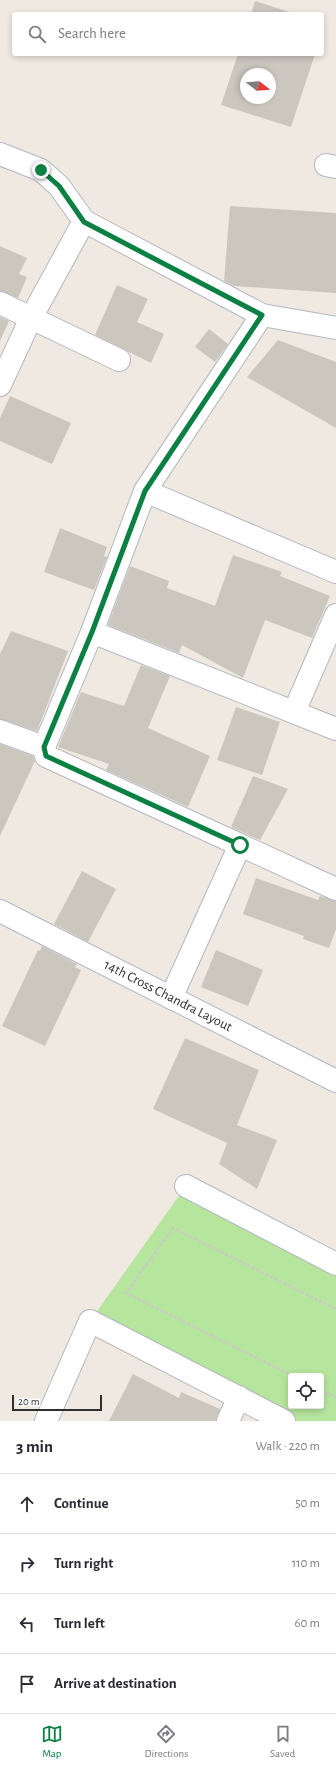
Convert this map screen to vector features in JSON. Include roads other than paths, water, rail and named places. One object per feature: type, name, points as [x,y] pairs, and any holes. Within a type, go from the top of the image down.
[{"type":"street","points":[[0,154],[41,170],[59,186],[84,222],[262,315],[336,328]]},
{"type":"street","points":[[0,386],[31,318],[84,222]]},
{"type":"street","points":[[0,303],[119,360]]},
{"type":"street","points":[[262,315],[145,491],[92,632],[44,747],[46,756],[336,889]]},
{"type":"street","points":[[145,491],[336,572]]},
{"type":"street","points":[[294,712],[336,615]]},
{"type":"street","points":[[92,632],[336,729]]},
{"type":"street","points":[[0,731],[44,747]]},
{"type":"street","points":[[171,998],[240,845]]},
{"type":"street","name":"14th Cross Chandra Layout","points":[[0,911],[336,1082]]},
{"type":"street","points":[[186,1186],[336,1264]]},
{"type":"street","points":[[46,1421],[90,1321],[284,1421]]},
{"type":"street","points":[[228,1421],[239,1397]]}]
